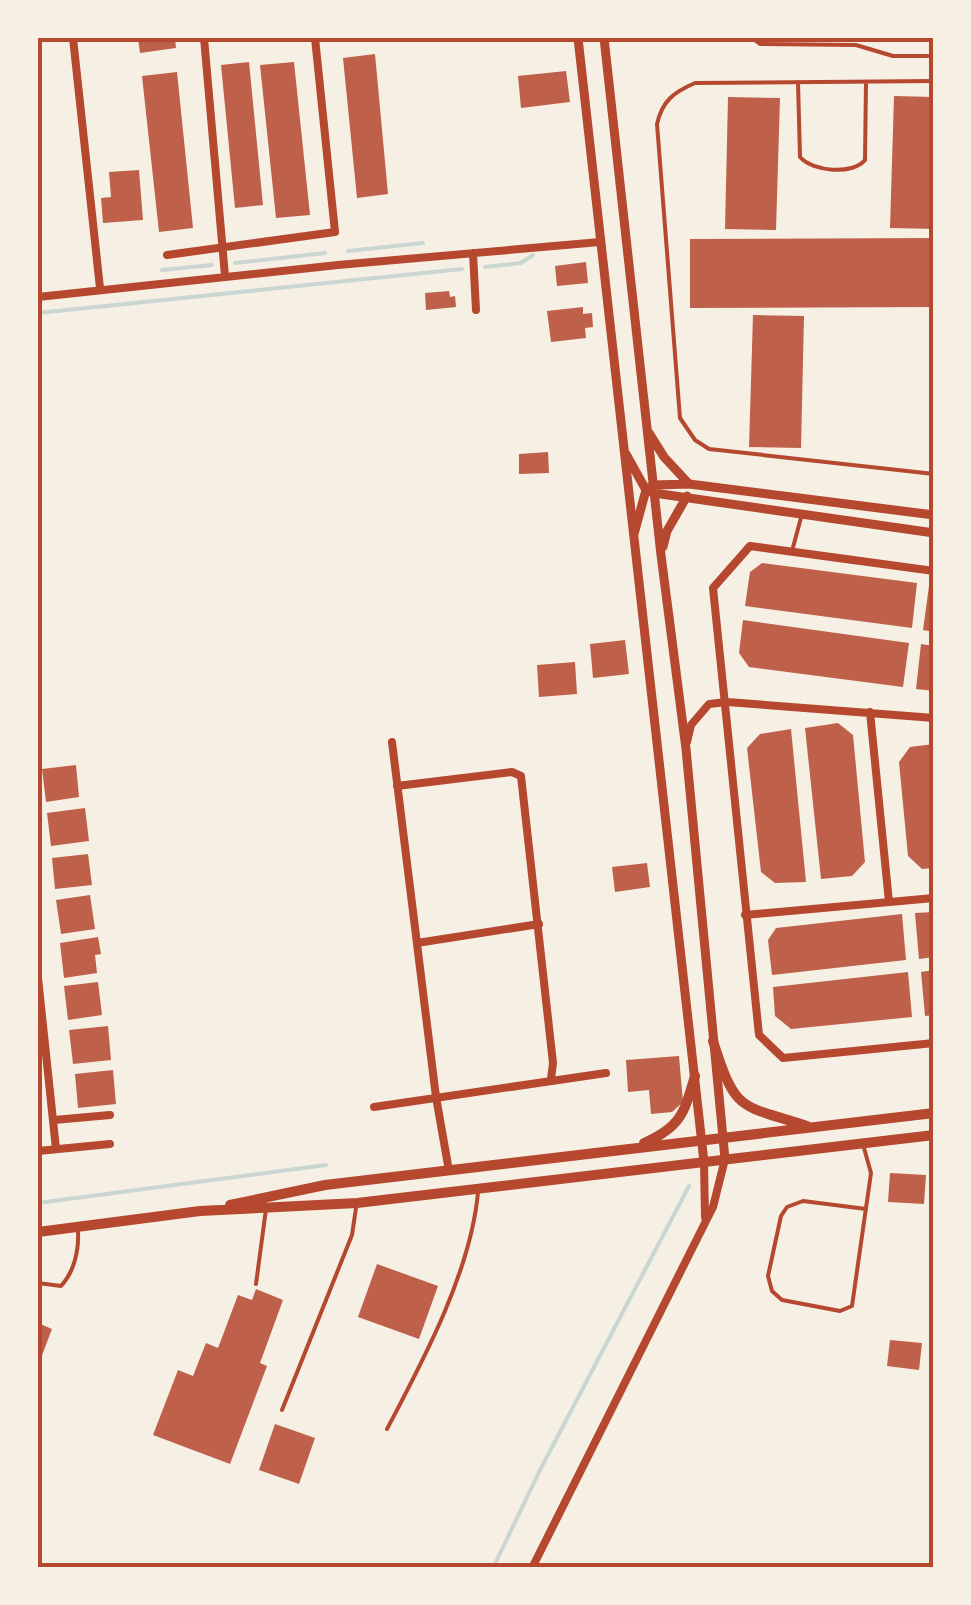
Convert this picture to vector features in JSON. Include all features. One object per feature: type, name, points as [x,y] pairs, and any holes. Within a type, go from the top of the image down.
[{"type":"main road","points":[[713,1042],[726,1082],[746,1107],[810,1127]]},
{"type":"main road","points":[[634,1148],[666,1134],[676,1124],[684,1112],[695,1076]]},
{"type":"main road","points":[[38,1232],[200,1211],[325,1185],[934,1113]]},
{"type":"main road","points":[[200,1211],[357,1203],[934,1135]]},
{"type":"street","points":[[73,38],[100,288]]},
{"type":"street","points":[[204,38],[225,276]]},
{"type":"street","points":[[167,255],[334,232],[315,38]]},
{"type":"street","points":[[578,38],[702,1140],[705,1217]]},
{"type":"street","points":[[532,1568],[718,1194],[725,1159],[686,749],[651,489],[604,38]]},
{"type":"street","points":[[38,296],[600,242]]},
{"type":"street","points":[[473,253],[476,310]]},
{"type":"street","points":[[647,431],[689,484]]},
{"type":"street","points":[[622,447],[651,489],[934,533]]},
{"type":"street","points":[[651,489],[689,484],[934,515]]},
{"type":"street","points":[[632,542],[651,489]]},
{"type":"street","points":[[660,555],[666,530],[687,496]]},
{"type":"street","points":[[934,571],[750,546],[714,588],[759,1036],[783,1058],[934,1043]]},
{"type":"street","points":[[686,749],[691,725],[709,704],[727,702],[934,718]]},
{"type":"street","points":[[870,712],[889,902]]},
{"type":"street","points":[[392,742],[436,1097],[449,1171]]},
{"type":"street","points":[[397,786],[512,772],[521,776],[553,1063],[551,1079]]},
{"type":"street","points":[[746,915],[934,898]]},
{"type":"street","points":[[417,943],[539,924]]},
{"type":"street","points":[[38,978],[56,1149]]},
{"type":"street","points":[[374,1106],[606,1073]]},
{"type":"street","points":[[54,1120],[110,1115]]},
{"type":"street","points":[[38,1151],[110,1144]]},
{"type":"lane","points":[[752,38],[760,44],[856,45],[894,56],[934,56]]},
{"type":"lane","points":[[798,82],[800,156],[811,166],[850,170],[866,160],[866,82]]},
{"type":"lane","points":[[934,82],[694,83],[676,91],[661,107],[657,124],[680,418],[695,440],[709,449],[934,474]]},
{"type":"lane","points":[[792,551],[802,514]]},
{"type":"lane","points":[[863,1143],[871,1174],[866,1209],[852,1306],[840,1311],[782,1300],[772,1290],[768,1276],[781,1216],[787,1207],[803,1201],[866,1209]]},
{"type":"lane","points":[[388,1429],[434,1339],[476,1218],[479,1187]]},
{"type":"lane","points":[[282,1410],[352,1235],[357,1203]]},
{"type":"lane","points":[[256,1284],[266,1208]]},
{"type":"lane","points":[[38,1284],[60,1286],[68,1278],[79,1247],[77,1227]]},
{"type":"building","points":[[138,38],[175,38],[176,48],[140,53]]},
{"type":"building","points":[[375,54],[388,194],[357,198],[343,58]]},
{"type":"building","points":[[249,62],[263,205],[235,208],[221,65]]},
{"type":"building","points":[[294,62],[310,215],[276,218],[260,65]]},
{"type":"building","points":[[566,71],[570,102],[521,108],[518,76]]},
{"type":"building","points":[[177,72],[193,228],[159,232],[142,76]]},
{"type":"building","points":[[894,96],[934,97],[934,229],[890,228]]},
{"type":"building","points":[[728,97],[780,98],[776,230],[725,229]]},
{"type":"building","points":[[139,170],[143,220],[103,223],[101,198],[111,197],[109,172]]},
{"type":"building","points":[[934,238],[934,307],[690,308],[690,239]]},
{"type":"building","points":[[586,262],[588,283],[557,286],[555,266]]},
{"type":"building","points":[[449,291],[450,297],[455,296],[456,307],[426,310],[425,293]]},
{"type":"building","points":[[583,307],[583,314],[592,313],[593,327],[585,328],[586,338],[551,342],[547,311]]},
{"type":"building","points":[[753,315],[804,316],[801,448],[749,447]]},
{"type":"building","points":[[548,452],[549,473],[519,474],[519,454]]},
{"type":"building","points":[[762,563],[917,583],[912,628],[745,606],[750,572]]},
{"type":"building","points":[[929,586],[934,586],[934,632],[923,630]]},
{"type":"building","points":[[743,620],[909,643],[903,687],[749,667],[739,653]]},
{"type":"building","points":[[625,640],[629,674],[593,678],[590,644]]},
{"type":"building","points":[[921,644],[934,646],[934,691],[916,689]]},
{"type":"building","points":[[575,662],[577,694],[539,697],[537,665]]},
{"type":"building","points":[[838,723],[853,735],[865,862],[852,876],[821,879],[805,728]]},
{"type":"building","points":[[791,729],[806,882],[775,883],[761,872],[747,748],[760,734]]},
{"type":"building","points":[[934,744],[934,868],[922,869],[908,856],[899,762],[910,747]]},
{"type":"building","points":[[76,765],[79,797],[46,802],[42,769]]},
{"type":"building","points":[[85,808],[89,841],[51,846],[47,813]]},
{"type":"building","points":[[88,854],[92,885],[55,889],[52,858]]},
{"type":"building","points":[[647,863],[650,887],[615,892],[612,867]]},
{"type":"building","points":[[90,895],[95,929],[61,934],[56,900]]},
{"type":"building","points":[[934,912],[934,957],[919,959],[915,913]]},
{"type":"building","points":[[902,914],[906,960],[772,975],[768,940],[776,928]]},
{"type":"building","points":[[98,937],[101,954],[95,955],[97,973],[64,978],[60,943]]},
{"type":"building","points":[[934,970],[934,1015],[925,1016],[921,972]]},
{"type":"building","points":[[908,972],[912,1017],[791,1029],[775,1016],[773,987]]},
{"type":"building","points":[[98,982],[102,1015],[68,1020],[64,986]]},
{"type":"building","points":[[108,1026],[111,1060],[73,1064],[69,1030]]},
{"type":"building","points":[[679,1056],[683,1102],[672,1112],[651,1114],[649,1090],[628,1092],[626,1060]]},
{"type":"building","points":[[113,1070],[116,1104],[78,1108],[75,1074]]},
{"type":"building","points":[[890,1173],[926,1175],[924,1204],[888,1202]]},
{"type":"building","points":[[377,1264],[438,1286],[419,1339],[358,1317]]},
{"type":"building","points":[[256,1289],[283,1300],[260,1363],[267,1366],[230,1464],[153,1435],[178,1370],[193,1376],[206,1343],[218,1348],[238,1295],[252,1300]]},
{"type":"building","points":[[38,1323],[52,1329],[38,1366]]},
{"type":"building","points":[[890,1340],[922,1343],[919,1370],[887,1366]]},
{"type":"building","points":[[275,1424],[315,1438],[299,1484],[259,1470]]},
{"type":"waterway","points":[[348,251],[423,243]]},
{"type":"waterway","points":[[235,263],[325,253]]},
{"type":"waterway","points":[[485,267],[521,263],[533,255]]},
{"type":"waterway","points":[[162,270],[212,265]]},
{"type":"waterway","points":[[38,313],[462,269]]},
{"type":"waterway","points":[[38,1203],[326,1165]]},
{"type":"waterway","points":[[493,1568],[689,1186]]}]
